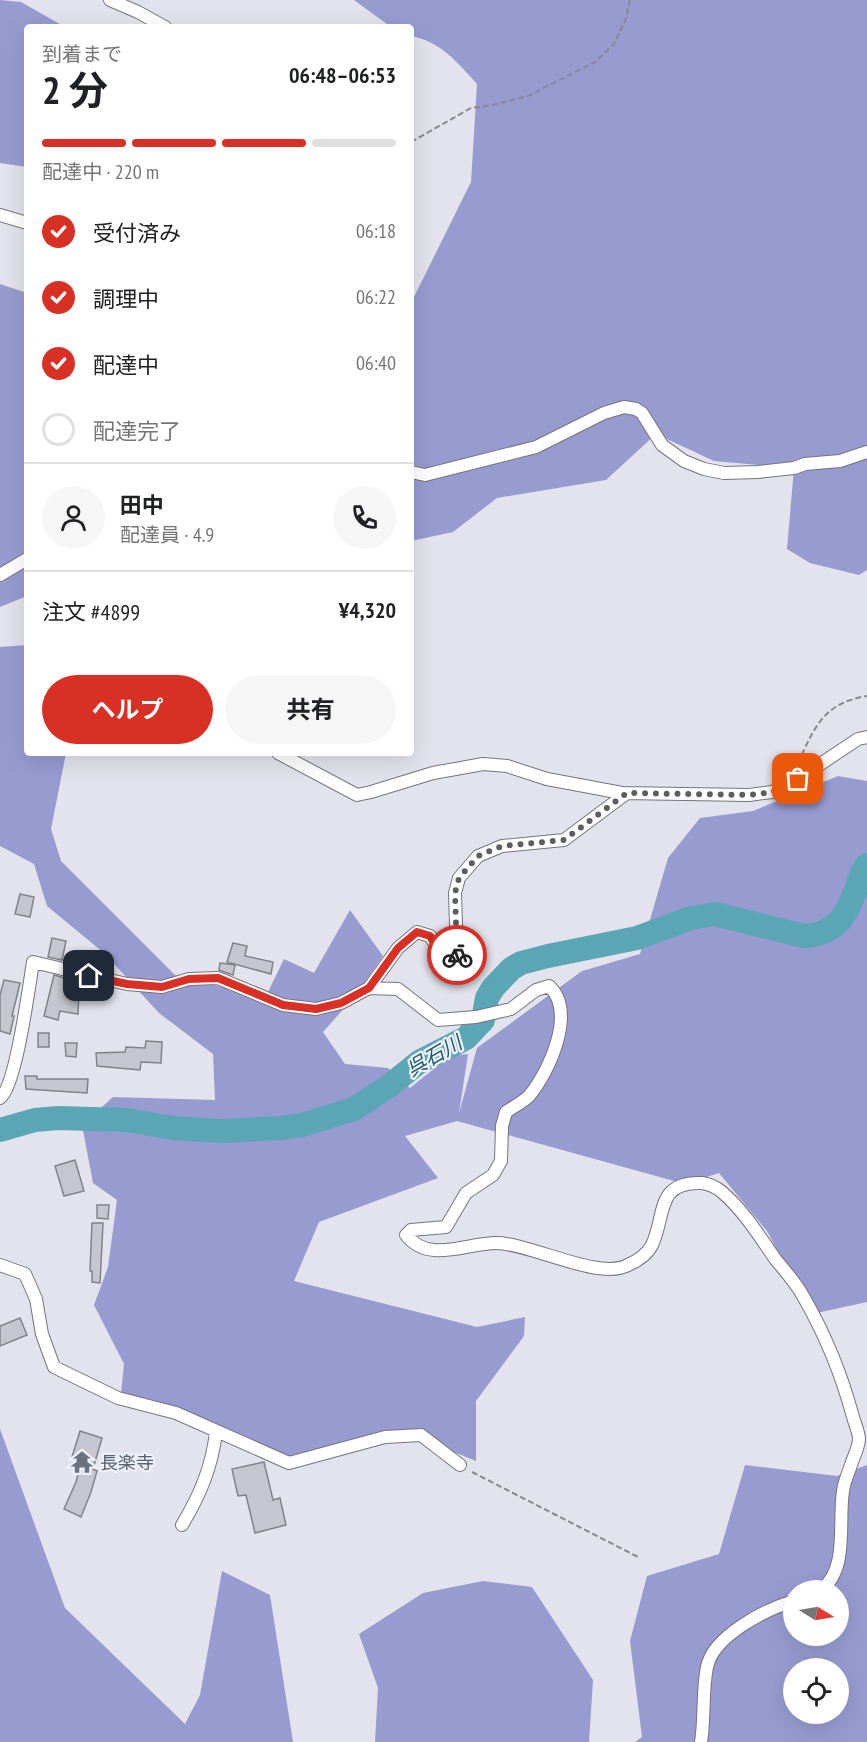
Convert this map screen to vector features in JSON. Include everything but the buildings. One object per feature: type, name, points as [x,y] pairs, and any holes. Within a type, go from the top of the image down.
[{"type":"street","points":[[110,0],[160,24]]},
{"type":"street","points":[[0,215],[24,222]]},
{"type":"street","points":[[414,473],[425,475],[536,447],[604,413],[629,407],[642,413],[662,445],[684,461],[724,473],[794,468],[805,464],[840,460],[867,452]]},
{"type":"street","points":[[0,575],[24,561]]},
{"type":"street","points":[[284,756],[357,795],[433,773],[483,764],[507,766],[547,779],[627,793],[750,795],[772,792],[798,779],[858,739],[867,737]]},
{"type":"street","points":[[0,1098],[12,1075],[33,962],[127,984],[162,987],[189,979],[218,978],[283,1005],[316,1009],[341,1003],[369,988],[398,948],[417,932],[430,936],[445,960],[453,964],[457,956],[455,893],[459,878],[478,856],[502,846],[564,840],[627,793]]},
{"type":"street","points":[[369,988],[398,989],[438,1020],[476,1017],[511,1009],[536,990],[549,986],[556,992],[561,1015],[558,1039],[548,1065],[528,1097],[506,1112],[502,1126],[501,1161],[494,1175],[466,1193],[446,1227],[411,1230],[406,1235],[414,1245],[453,1251],[496,1243],[544,1253],[575,1264],[612,1270],[625,1267],[648,1251],[652,1246],[663,1203],[670,1192],[685,1184],[712,1185],[743,1214],[803,1295],[843,1380],[859,1440],[843,1489],[840,1554],[831,1580]]},
{"type":"street","points":[[0,1265],[25,1274],[36,1299],[42,1334],[54,1367],[118,1398],[176,1413],[289,1463],[385,1437],[421,1435],[460,1465]]},
{"type":"street","points":[[182,1525],[206,1481],[214,1454],[216,1432]]},
{"type":"street","points":[[701,1742],[707,1665],[722,1642],[735,1630],[774,1607],[783,1604]]},
{"type":"path","points":[[414,140],[471,108],[528,96],[595,62],[614,44],[626,19],[630,0]]},
{"type":"path","points":[[798,763],[820,722],[830,710],[849,699],[867,696]]},
{"type":"path","points":[[460,1465],[640,1558]]},
{"type":"shaded area","points":[[0,0],[21,2],[60,24],[24,24],[24,167],[0,163]]},
{"type":"shaded area","points":[[354,0],[867,0],[867,570],[859,575],[810,563],[787,549],[794,468],[714,461],[656,434],[606,480],[497,498],[453,532],[414,540],[414,297],[471,182],[477,84],[440,48],[414,37],[414,24],[387,24]]},
{"type":"shaded area","points":[[0,284],[24,292],[24,597],[0,607]]},
{"type":"shaded area","points":[[24,645],[24,756],[65,756],[51,829],[61,861],[175,975],[265,998],[284,959],[314,973],[350,910],[383,956],[356,995],[323,1032],[345,1064],[388,1068],[410,1088],[450,1056],[468,1054],[459,1113],[477,1048],[582,971],[640,954],[668,858],[700,818],[753,811],[838,776],[867,781],[867,1302],[812,1314],[767,1231],[719,1173],[685,1184],[457,1121],[405,1136],[438,1178],[319,1222],[294,1281],[477,1327],[525,1317],[524,1336],[476,1401],[476,1461],[412,1435],[289,1463],[188,1419],[120,1403],[124,1364],[94,1305],[108,1267],[117,1200],[93,1183],[82,1125],[113,1097],[215,1100],[213,1054],[159,1013],[104,953],[47,906],[34,864],[0,846],[0,647]]},
{"type":"shaded area","points":[[0,1429],[65,1608],[185,1724],[200,1695],[222,1571],[270,1595],[293,1742],[0,1742]]},
{"type":"shaded area","points":[[745,1465],[837,1476],[867,1465],[867,1742],[635,1742],[642,1737],[630,1641],[647,1576],[719,1554]]},
{"type":"shaded area","points":[[483,1581],[532,1587],[593,1680],[589,1742],[375,1742],[378,1688],[359,1634],[423,1593]]},
{"type":"waterway","name":"呉石川","points":[[0,1130],[35,1120],[58,1118],[127,1120],[172,1128],[222,1131],[302,1125],[354,1109],[389,1086],[419,1062],[466,1038],[483,1020],[487,998],[493,988],[511,969],[521,963],[637,938],[691,918],[715,914],[804,936],[815,934],[833,927],[845,914],[867,865]]},
{"type":"way so far","points":[[457,955],[455,893],[459,878],[478,856],[492,848],[526,842],[564,840],[627,793],[694,796],[750,795],[772,792],[798,779]]},
{"type":"place","name":"長楽寺","points":[[82,1462]]},
{"type":"route","points":[[89,976],[127,984],[162,987],[189,979],[218,978],[283,1005],[316,1009],[341,1003],[369,988],[398,948],[417,932],[430,936],[445,960],[453,964],[457,955]]}]
